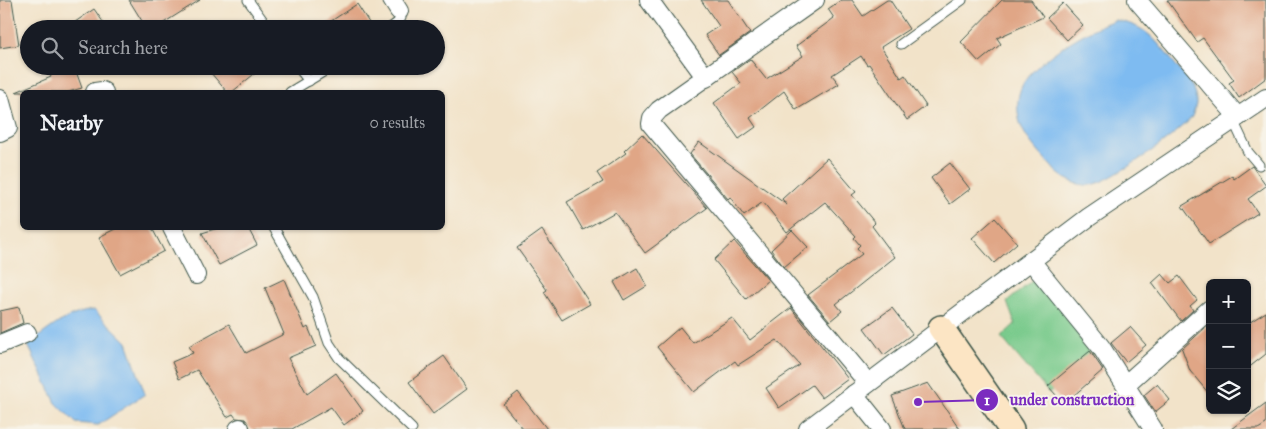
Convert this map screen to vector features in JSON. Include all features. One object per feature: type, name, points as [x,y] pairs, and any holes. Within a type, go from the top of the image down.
[{"type":"street","points":[[649,0],[706,78]]},
{"type":"street","points":[[815,0],[659,110],[652,118],[651,124],[868,383]]},
{"type":"street","points":[[1137,0],[1236,119]]},
{"type":"street","points":[[0,100],[10,129]]},
{"type":"street","points":[[808,429],[1089,216],[1266,100]]},
{"type":"street","points":[[173,230],[196,275]]},
{"type":"street","points":[[1030,260],[1102,347],[1154,429]]},
{"type":"street","points":[[1125,384],[1206,313]]},
{"type":"street","points":[[941,328],[1011,429]]},
{"type":"street","points":[[0,344],[27,333]]},
{"type":"street","points":[[854,394],[882,429]]},
{"type":"lane","points":[[248,0],[262,20]]},
{"type":"lane","points":[[901,44],[962,0]]},
{"type":"lane","points":[[396,5],[401,18],[399,20]]},
{"type":"lane","points":[[304,75],[308,81]]},
{"type":"lane","points":[[293,90],[318,75]]},
{"type":"lane","points":[[1236,119],[1248,152],[1259,165]]},
{"type":"lane","points":[[275,230],[313,297],[329,343],[339,358],[412,429]]},
{"type":"green space","points":[[1039,275],[1101,349],[1049,393],[1001,337],[1015,324],[1007,302]]},
{"type":"water","points":[[1115,20],[1134,25],[1153,38],[1188,80],[1196,97],[1196,104],[1192,117],[1184,125],[1144,156],[1100,182],[1091,185],[1080,184],[1069,180],[1055,171],[1028,138],[1022,128],[1019,117],[1019,94],[1030,74],[1051,55],[1091,30]]},
{"type":"water","points":[[94,310],[127,342],[145,394],[98,425],[76,423],[56,403],[28,345],[67,318],[75,314]]},
{"type":"building","points":[[0,0],[12,0],[19,45],[0,48]]},
{"type":"building","points":[[129,0],[200,0],[168,20],[141,20]]},
{"type":"building","points":[[701,0],[728,0],[750,33],[719,55],[705,35],[719,26]]},
{"type":"building","points":[[841,0],[852,0],[863,16],[887,0],[890,0],[909,29],[881,47],[901,78],[905,75],[926,106],[907,120],[869,64],[867,65],[861,56],[832,75],[839,84],[796,110],[784,91],[750,118],[756,127],[739,139],[714,103],[741,83],[732,72],[750,59],[766,79],[803,56],[796,46],[834,18],[828,9]]},
{"type":"building","points":[[1002,0],[1031,0],[1043,17],[997,38],[1001,44],[979,62],[961,42]]},
{"type":"building","points":[[1167,0],[1266,0],[1266,78],[1239,98],[1229,83],[1234,80],[1203,38],[1197,42]]},
{"type":"building","points":[[1063,3],[1083,25],[1067,40],[1047,18]]},
{"type":"building","points":[[357,4],[367,20],[333,20]]},
{"type":"building","points":[[94,9],[102,20],[78,20]]},
{"type":"building","points":[[50,75],[77,75],[82,88],[75,90],[21,90],[51,77]]},
{"type":"building","points":[[213,75],[253,75],[234,90],[225,90]]},
{"type":"building","points":[[642,134],[707,208],[645,253],[615,212],[583,230],[567,202],[603,182],[597,173],[626,153],[624,151]]},
{"type":"building","points":[[699,142],[787,205],[782,199],[827,158],[856,192],[852,195],[875,223],[872,226],[895,257],[836,304],[842,311],[830,321],[808,295],[862,254],[857,248],[860,245],[854,238],[856,236],[825,202],[787,232],[763,202],[744,216],[730,197],[728,199],[690,154]]},
{"type":"building","points":[[950,163],[970,189],[950,204],[931,178]]},
{"type":"building","points":[[1252,166],[1266,186],[1248,199],[1258,213],[1209,244],[1182,206],[1232,176],[1234,179]]},
{"type":"building","points":[[995,218],[1017,243],[994,263],[972,238]]},
{"type":"building","points":[[113,230],[153,230],[164,251],[120,274],[99,237]]},
{"type":"building","points":[[212,230],[249,230],[257,245],[219,265],[202,233]]},
{"type":"building","points":[[542,230],[590,304],[562,320],[544,292],[547,290],[517,248]]},
{"type":"building","points":[[792,230],[808,247],[784,267],[771,250]]},
{"type":"building","points":[[734,241],[768,280],[746,299],[714,260]]},
{"type":"building","points":[[637,268],[647,286],[624,300],[614,282]]},
{"type":"building","points":[[1162,274],[1170,283],[1179,276],[1197,300],[1190,306],[1193,310],[1181,321],[1152,283]]},
{"type":"building","points":[[284,279],[305,329],[308,327],[316,346],[288,358],[307,394],[336,373],[363,411],[344,425],[331,407],[292,429],[251,429],[245,419],[236,418],[233,414],[227,417],[197,370],[179,379],[172,362],[193,353],[189,346],[229,324],[246,353],[284,334],[265,288]]},
{"type":"building","points":[[19,307],[23,323],[0,333],[0,311]]},
{"type":"building","points":[[791,308],[848,379],[822,398],[812,385],[779,408],[766,388],[800,365],[777,340],[738,365],[735,361],[694,392],[657,347],[680,327],[693,343],[732,318],[750,340]]},
{"type":"building","points":[[892,308],[912,334],[884,355],[864,328]]},
{"type":"building","points":[[1266,312],[1266,354],[1251,366],[1251,324],[1251,321]]},
{"type":"building","points":[[1130,327],[1146,345],[1126,362],[1111,343]]},
{"type":"building","points":[[1206,327],[1206,390],[1190,371],[1182,349]]},
{"type":"building","points":[[1090,351],[1103,370],[1064,404],[1048,386]]},
{"type":"building","points":[[444,356],[467,389],[433,414],[409,382]]},
{"type":"building","points":[[928,383],[960,429],[905,429],[892,396]]},
{"type":"building","points":[[1157,384],[1170,400],[1155,412],[1144,395]]},
{"type":"building","points":[[518,392],[547,429],[523,429],[503,404]]},
{"type":"building","points":[[1266,403],[1266,424],[1258,429],[1231,429]]},
{"type":"place","name":"under construction","points":[[918,402]]}]
